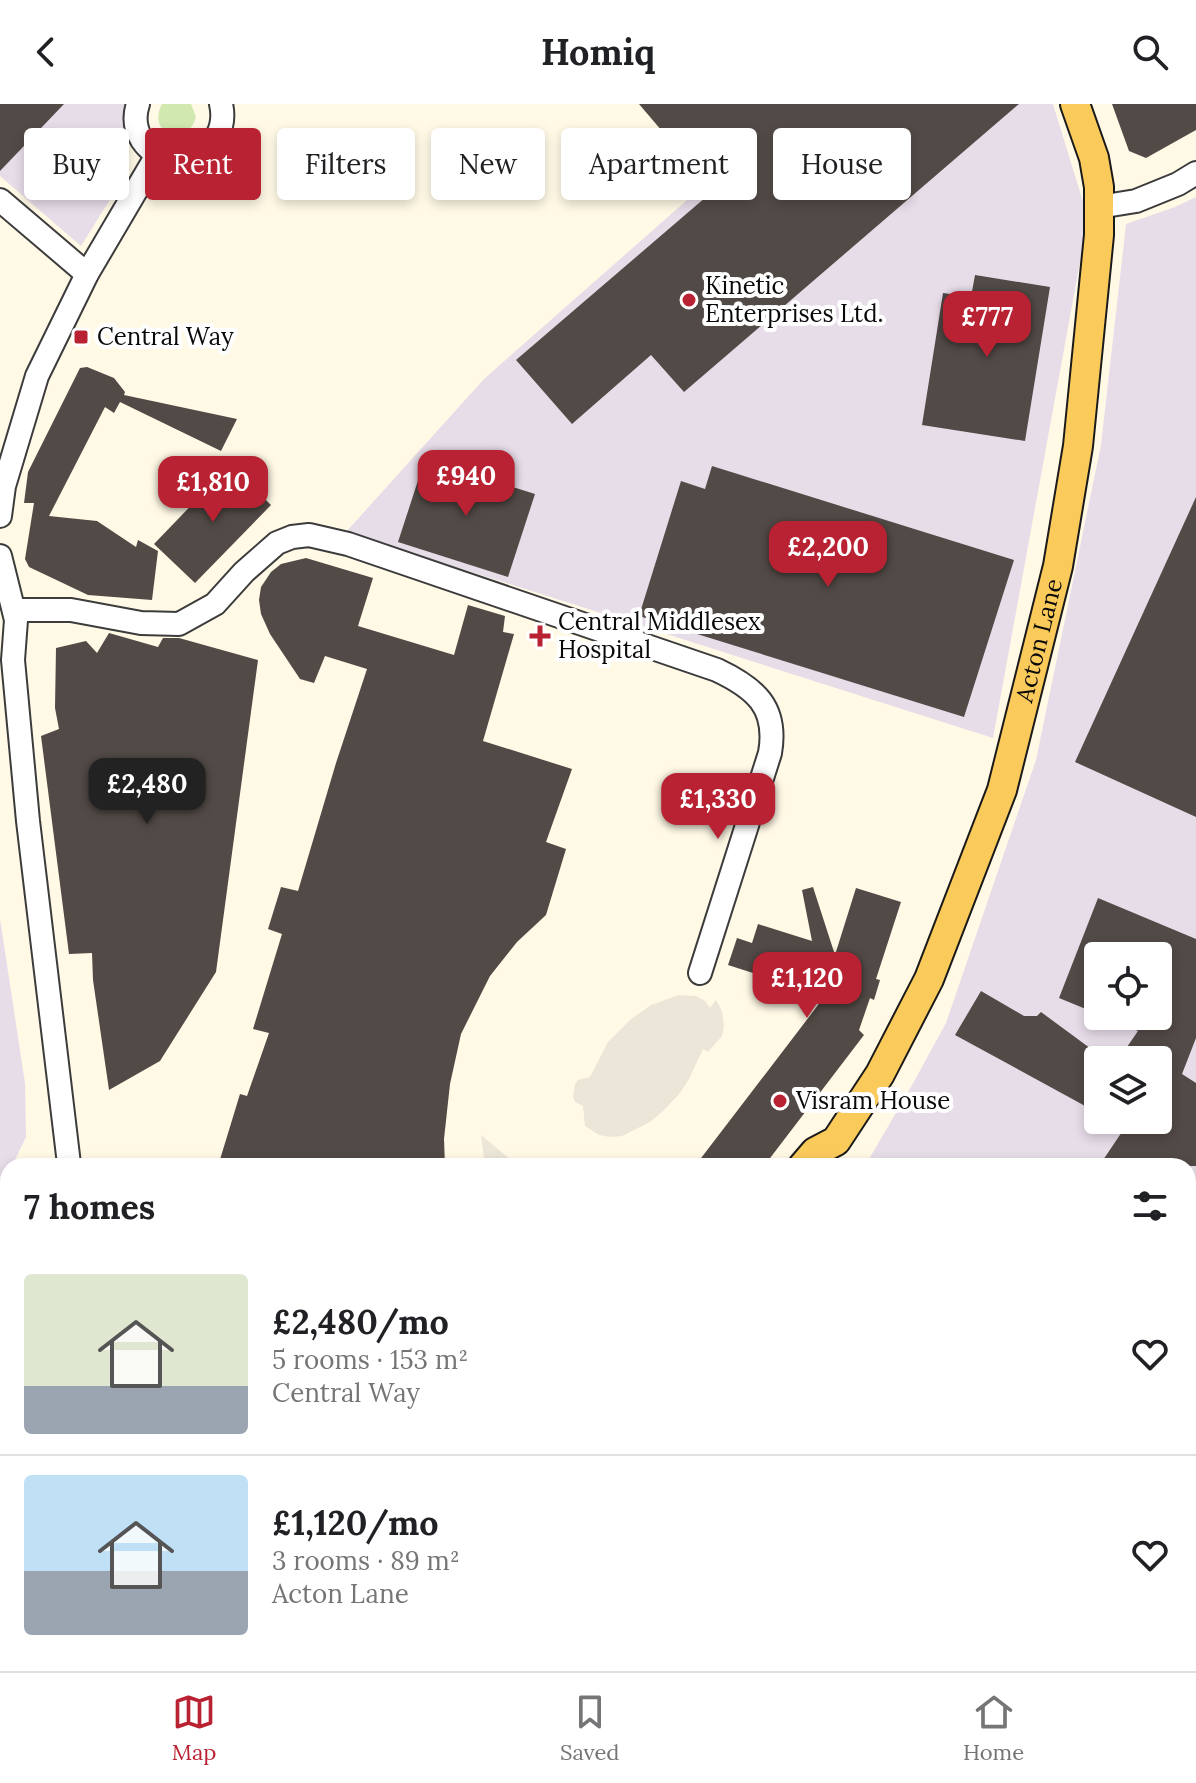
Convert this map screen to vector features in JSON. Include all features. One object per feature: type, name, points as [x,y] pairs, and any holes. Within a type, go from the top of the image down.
[{"type":"main road","name":"Acton Lane","points":[[810,1158],[815,1152],[835,1154],[880,1074],[929,979],[1002,790],[1058,566],[1078,446],[1099,235],[1099,187],[1094,158],[1075,104]]},
{"type":"street","points":[[138,104],[135,118],[145,144]]},
{"type":"street","points":[[219,128],[221,104]]},
{"type":"street","points":[[1099,207],[1136,201],[1196,173]]},
{"type":"street","points":[[0,516],[2,486],[37,376],[87,274],[145,175]]},
{"type":"street","points":[[0,200],[87,274]]},
{"type":"street","points":[[14,610],[71,610],[141,623],[179,624],[215,604],[244,572],[277,543],[309,535],[362,549],[717,670],[743,682],[766,709],[773,735],[770,753],[700,973]]},
{"type":"street","points":[[0,556],[16,620],[13,660],[28,821],[67,1158]]},
{"type":"shaded area","points":[[0,104],[128,104],[126,128],[24,128],[24,197],[0,176]]},
{"type":"shaded area","points":[[796,104],[1053,104],[1088,218],[993,738],[346,532],[484,379],[687,200],[757,200],[757,138]]},
{"type":"shaded area","points":[[1196,197],[1196,1158],[870,1158],[946,1023],[1036,760],[1101,445],[1126,224]]},
{"type":"shaded area","points":[[28,200],[110,200],[81,246]]},
{"type":"shaded area","points":[[0,919],[25,1083],[26,1137],[16,1158],[0,1158]]},
{"type":"shaded area","points":[[679,995],[696,996],[710,1008],[716,1000],[722,1011],[722,1036],[708,1052],[703,1049],[680,1093],[650,1122],[622,1136],[599,1135],[585,1126],[583,1106],[573,1097],[575,1084],[590,1077],[608,1042],[631,1019],[651,1005]]},
{"type":"shaded area","points":[[481,1135],[508,1158],[484,1158]]},
{"type":"green space","points":[[162,104],[191,104],[196,117],[190,128],[162,128],[158,114]]},
{"type":"building","points":[[0,104],[64,104],[41,128],[24,128],[24,146],[0,171]]},
{"type":"building","name":"Kinetic Enterprises Ltd.","points":[[639,104],[1019,104],[911,197],[911,128],[773,128],[773,200],[907,200],[684,392],[651,355],[572,424],[516,360],[703,200],[757,200],[757,128],[659,128]]},
{"type":"building","points":[[1112,104],[1196,104],[1196,130],[1146,158],[1129,151]]},
{"type":"building","points":[[975,275],[1050,287],[1025,441],[922,425],[943,293],[971,297]]},
{"type":"building","points":[[87,367],[114,378],[124,395],[237,419],[221,451],[120,402],[114,413],[105,407],[49,516],[97,521],[136,547],[138,540],[158,551],[152,600],[88,595],[29,567],[25,559],[34,503],[24,503],[28,472],[80,368]]},
{"type":"building","points":[[425,459],[535,494],[508,577],[398,542]]},
{"type":"building","points":[[230,465],[271,505],[195,583],[154,544]]},
{"type":"building","points":[[712,466],[1014,560],[964,717],[639,616],[681,481],[705,489]]},
{"type":"building","points":[[1196,497],[1196,817],[1075,762]]},
{"type":"building","points":[[306,558],[373,578],[358,626],[454,655],[468,605],[505,616],[503,632],[514,634],[483,741],[572,769],[546,842],[566,849],[546,915],[517,942],[490,976],[461,1034],[450,1084],[445,1158],[220,1158],[240,1094],[247,1096],[269,1033],[253,1029],[282,934],[268,929],[281,887],[298,891],[367,669],[325,656],[314,683],[300,679],[270,634],[261,614],[261,587],[281,564]]},
{"type":"building","points":[[109,633],[158,647],[163,638],[179,638],[258,660],[216,972],[160,1061],[109,1090],[92,953],[69,954],[41,736],[59,729],[55,708],[56,648],[86,641],[97,653]]},
{"type":"building","points":[[813,887],[835,955],[856,888],[901,902],[876,979],[880,980],[874,1000],[870,998],[859,1030],[864,1035],[770,1158],[701,1158],[825,996],[728,965],[737,938],[752,943],[758,924],[812,941],[802,890]]},
{"type":"building","points":[[1098,898],[1196,939],[1196,1038],[1182,1074],[1196,1083],[1196,1158],[1104,1158],[1121,1134],[1172,1134],[1172,1046],[1128,1046],[1138,1031],[1136,1030],[1172,1030],[1172,942],[1084,942],[1084,1008],[1059,998]]},
{"type":"building","points":[[981,991],[1024,1016],[1037,1016],[1041,1012],[1087,1046],[1084,1046],[1084,1105],[955,1035]]},
{"type":"place","name":"Kinetic Enterprises Ltd.","points":[[689,300]]},
{"type":"place","name":"Central Way","points":[[81,337]]},
{"type":"place","name":"Central Middlesex Hospital","points":[[540,636]]},
{"type":"place","name":"Visram House","points":[[780,1101]]}]
